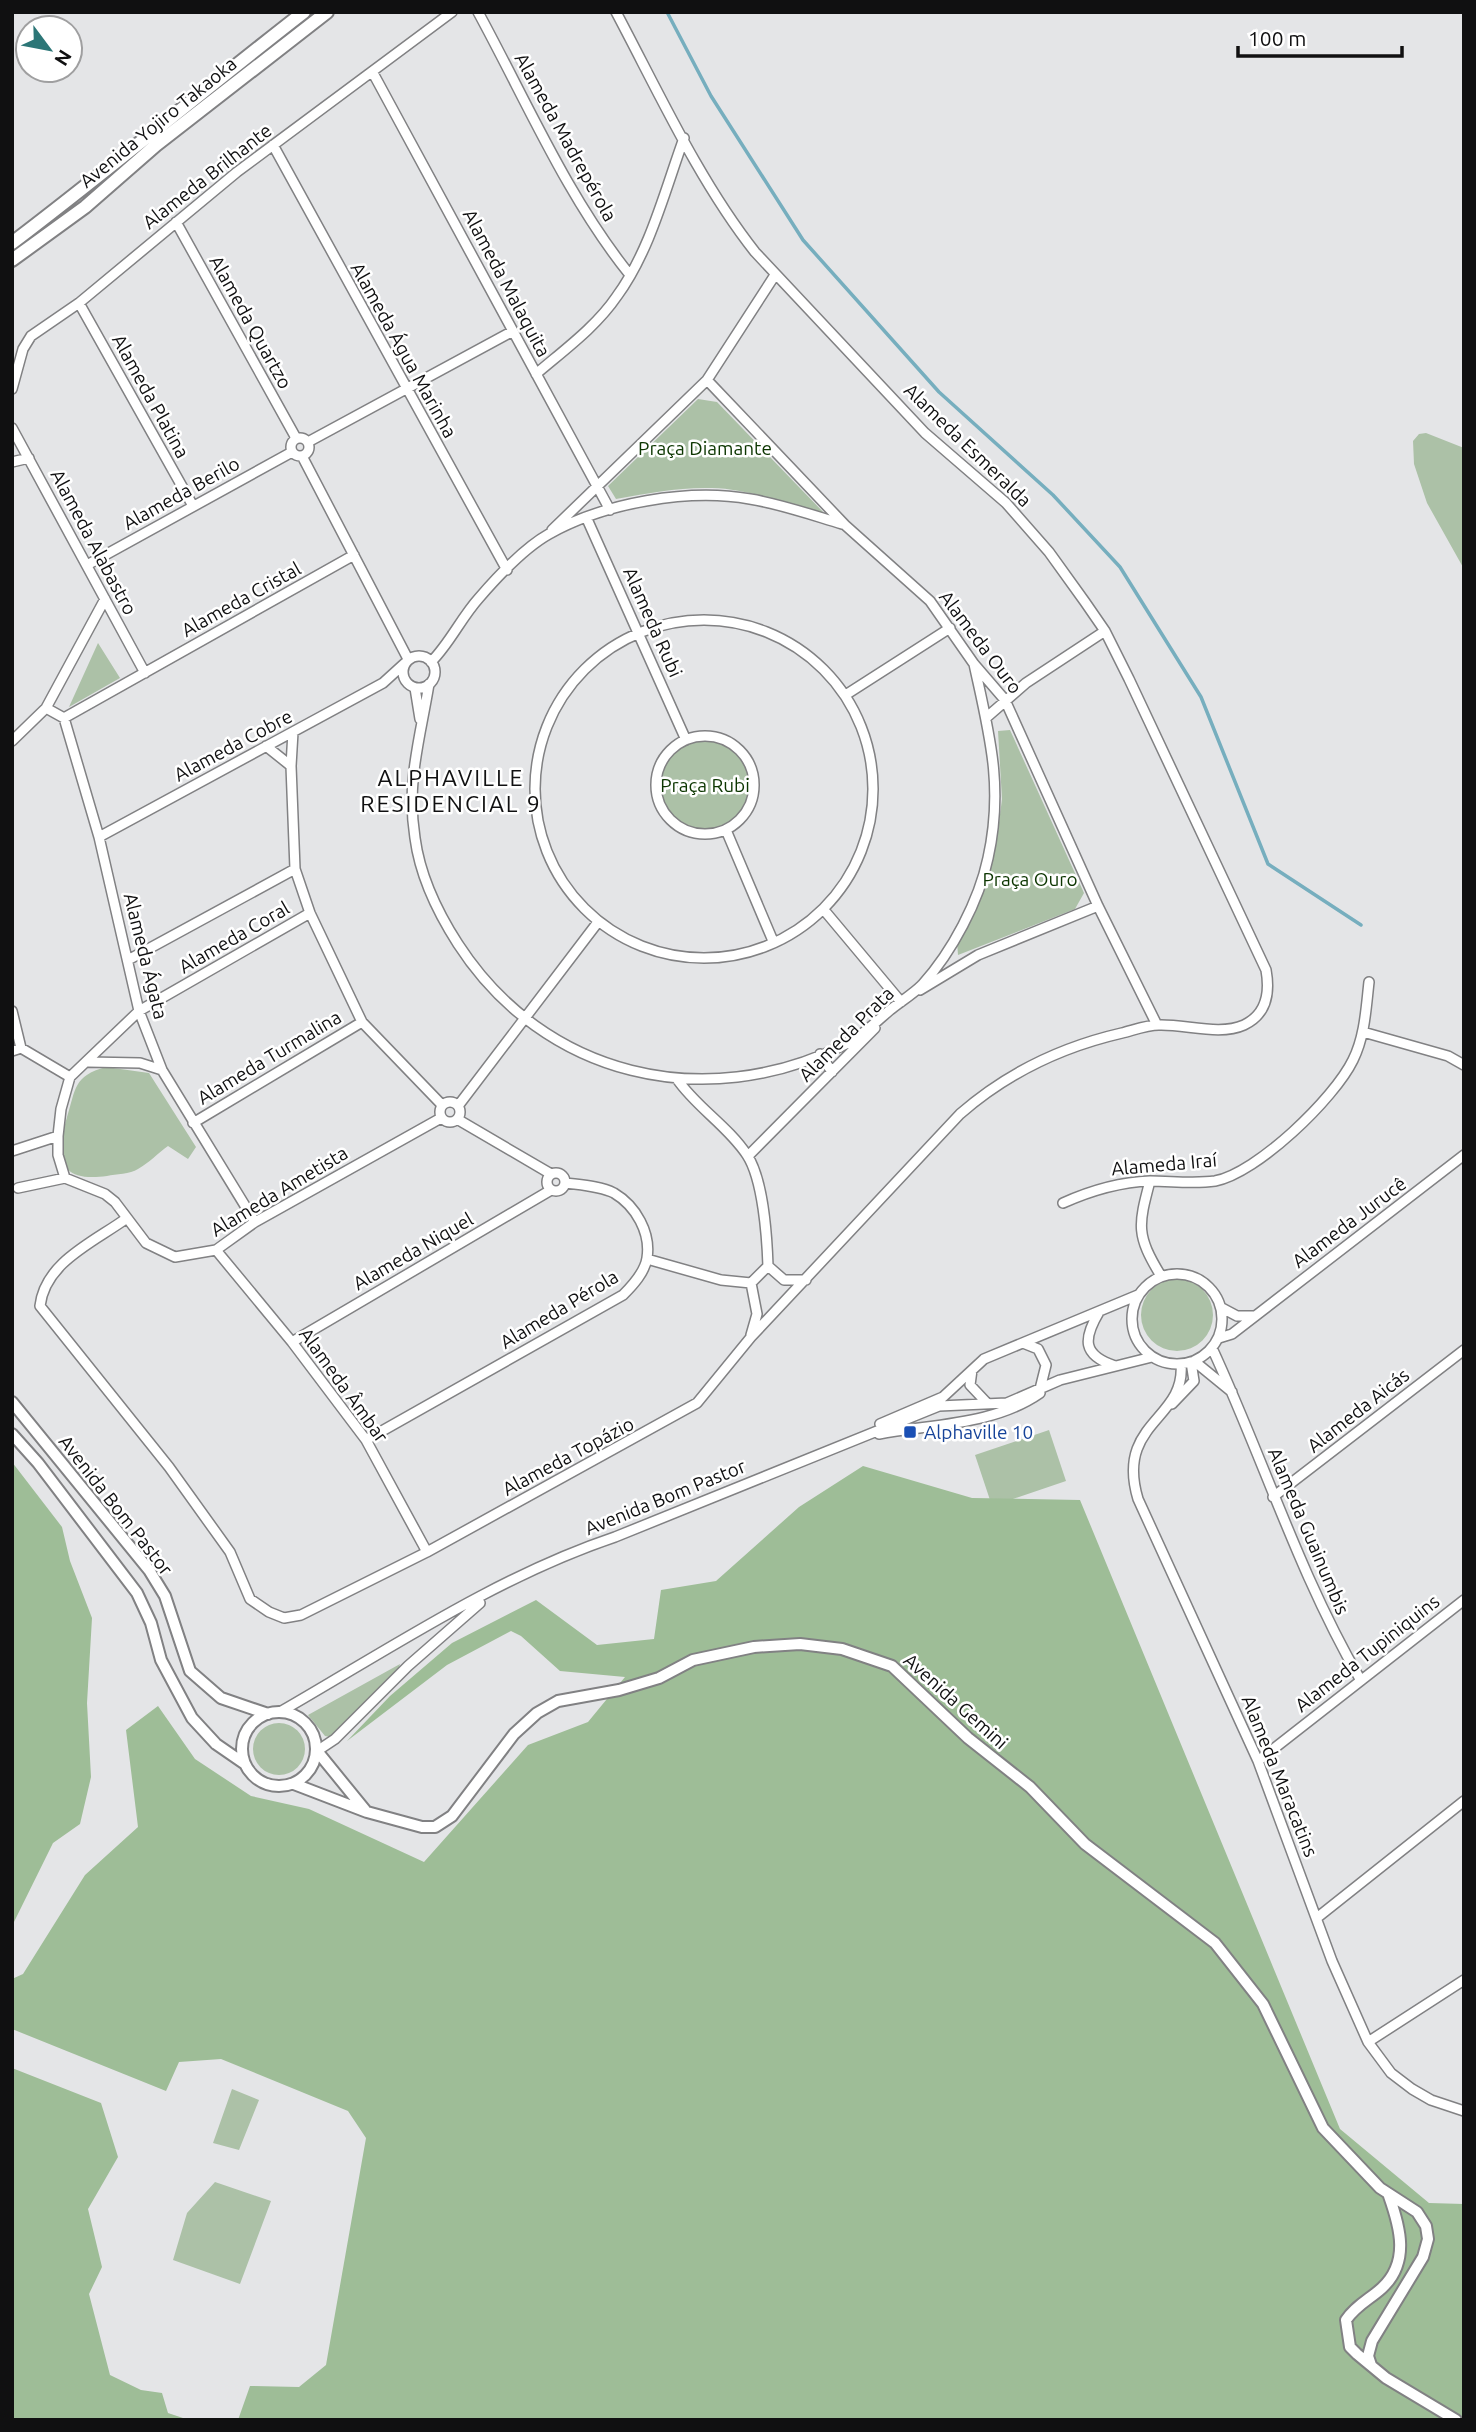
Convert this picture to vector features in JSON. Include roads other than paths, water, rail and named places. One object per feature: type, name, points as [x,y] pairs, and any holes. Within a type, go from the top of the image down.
[{"type":"main road","name":"Avenida Yojiro Takaoka","points":[[12,243],[94,182],[152,131],[304,12]]},
{"type":"main road","name":"Avenida Yojiro Takaoka","points":[[12,260],[85,207],[156,145],[327,12]]},
{"type":"street","name":"Alameda Brilhante","points":[[12,389],[23,349],[31,336],[79,303],[274,145],[452,12]]},
{"type":"street","name":"Alameda Madrepérola","points":[[478,12],[580,203],[606,246],[630,275]]},
{"type":"street","name":"Alameda Esmeralda","points":[[615,12],[738,231],[775,275],[925,433],[1006,503],[1049,552],[1105,631],[1266,970],[1268,992],[1261,1013]]},
{"type":"street","name":"Alameda Malaquita","points":[[373,73],[610,510]]},
{"type":"street","points":[[536,374],[605,312],[630,275],[644,247],[684,138]]},
{"type":"street","name":"Alameda Água Marinha","points":[[274,145],[405,389],[507,570]]},
{"type":"street","name":"Alameda Quartzo","points":[[176,222],[296,438]]},
{"type":"street","points":[[775,275],[707,380],[478,599],[433,666],[414,753],[411,804],[415,842],[425,878],[443,921],[468,959],[491,987],[526,1020],[559,1041],[630,1071],[677,1079],[736,1080],[778,1072],[845,1045],[921,986],[951,944],[976,895],[988,860],[995,786],[994,748],[974,664]]},
{"type":"street","name":"Alameda Platina","points":[[79,303],[193,506]]},
{"type":"street","points":[[407,661],[354,555],[291,444],[296,438],[308,442],[513,331]]},
{"type":"street","name":"Alameda Ouro","points":[[707,380],[845,525],[911,582],[1005,700],[1098,906],[1157,1025]]},
{"type":"street","name":"Alameda Alabastro","points":[[12,428],[145,673]]},
{"type":"street","points":[[297,454],[308,451],[308,442]]},
{"type":"street","name":"Alameda Berilo","points":[[87,565],[193,506],[297,454]]},
{"type":"street","points":[[12,462],[29,458]]},
{"type":"street","points":[[548,534],[610,510],[677,496],[711,494],[749,498],[845,525]]},
{"type":"street","name":"Alameda Rubi","points":[[587,519],[686,740]]},
{"type":"street","name":"Alameda Cristal","points":[[64,718],[354,555]]},
{"type":"street","points":[[12,741],[46,708],[105,599]]},
{"type":"street","points":[[707,621],[768,633],[801,650],[828,673],[847,694],[863,728],[870,754],[871,819],[863,847],[847,881],[824,910],[773,942],[743,953],[696,958],[646,948],[598,922],[580,906],[558,876],[544,845],[535,776],[551,715],[571,683],[599,653],[636,629],[676,622],[707,621]]},
{"type":"street","points":[[847,694],[950,628]]},
{"type":"street","points":[[987,717],[1005,700],[1105,631]]},
{"type":"street","points":[[421,720],[410,685],[402,673],[407,661],[418,656],[433,666]]},
{"type":"street","name":"Alameda Cobre","points":[[99,837],[383,683],[407,661]]},
{"type":"street","name":"Alameda Cobre","points":[[383,683],[410,685]]},
{"type":"street","points":[[410,685],[429,684]]},
{"type":"street","points":[[46,708],[64,718]]},
{"type":"street","name":"Alameda Ágata","points":[[64,718],[99,837],[139,1012],[162,1070],[255,1222]]},
{"type":"street","points":[[293,732],[291,766],[295,869],[310,914],[362,1022],[442,1105],[441,1118],[451,1123],[457,1119]]},
{"type":"street","points":[[709,737],[731,743],[751,767],[753,797],[747,811],[726,830],[695,834],[671,821],[662,810],[656,783],[658,769],[674,747],[686,740],[709,737]]},
{"type":"street","points":[[266,746],[291,766]]},
{"type":"street","points":[[726,830],[773,942]]},
{"type":"street","name":"Alameda Coral","points":[[128,960],[295,869]]},
{"type":"street","name":"Alameda Prata","points":[[748,1156],[901,1002],[978,955],[1098,906]]},
{"type":"street","points":[[824,910],[901,1002]]},
{"type":"street","name":"Alameda Coral","points":[[70,1077],[139,1012],[310,914]]},
{"type":"street","points":[[457,1119],[458,1106],[598,922]]},
{"type":"street","name":"Alameda Iraí","points":[[1063,1203],[1096,1188],[1150,1181],[1212,1181],[1225,1178],[1270,1150],[1326,1101],[1354,1058],[1363,1032],[1369,982]]},
{"type":"street","points":[[12,1011],[17,1049],[70,1077],[61,1109],[58,1136],[58,1155],[67,1180],[18,1188]]},
{"type":"street","name":"Alameda Topázio","points":[[127,1219],[54,1270],[44,1284],[40,1306],[169,1467],[230,1552],[250,1599],[284,1618],[302,1615],[427,1552],[697,1403],[751,1337],[960,1114],[991,1088],[1063,1051],[1157,1025],[1228,1028],[1241,1026],[1261,1013]]},
{"type":"street","name":"Alameda Turmalina","points":[[194,1123],[362,1022]]},
{"type":"street","points":[[1363,1032],[1448,1056],[1464,1065]]},
{"type":"street","points":[[820,1054],[832,1072]]},
{"type":"street","points":[[87,1062],[140,1063],[162,1070]]},
{"type":"street","points":[[677,1079],[695,1102],[748,1156],[765,1218],[768,1266],[785,1280],[789,1297]]},
{"type":"street","points":[[442,1105],[450,1102],[458,1106]]},
{"type":"street","name":"Alameda Ametista","points":[[67,1180],[105,1194],[146,1243],[175,1257],[216,1250],[255,1222],[441,1118]]},
{"type":"street","points":[[457,1119],[551,1174],[563,1175],[566,1183]]},
{"type":"street","points":[[12,1151],[58,1136]]},
{"type":"street","name":"Alameda Jurucê","points":[[1219,1338],[1232,1334],[1464,1155]]},
{"type":"street","points":[[551,1174],[547,1182],[551,1190],[560,1191],[566,1183]]},
{"type":"street","points":[[1150,1181],[1139,1226],[1147,1252],[1161,1276]]},
{"type":"street","points":[[566,1183],[613,1193],[636,1211],[645,1234],[647,1259],[721,1280],[751,1283]]},
{"type":"street","name":"Alameda Niquel","points":[[292,1342],[551,1190]]},
{"type":"street","name":"Alameda Âmbar","points":[[216,1250],[292,1342],[366,1440],[427,1552]]},
{"type":"street","name":"Alameda Pérola","points":[[366,1440],[623,1295],[635,1283],[647,1259]]},
{"type":"street","points":[[751,1283],[768,1266]]},
{"type":"street","points":[[1186,1274],[1198,1278],[1209,1286],[1222,1308],[1223,1323],[1219,1338],[1212,1348],[1188,1363],[1166,1363],[1152,1357],[1135,1335],[1132,1322],[1138,1295],[1161,1276],[1186,1274]]},
{"type":"street","points":[[785,1280],[806,1280]]},
{"type":"street","points":[[751,1283],[757,1314],[751,1337]]},
{"type":"street","name":"Avenida Bom Pastor","points":[[857,1438],[894,1416],[943,1397],[956,1388],[974,1365],[1138,1295]]},
{"type":"street","points":[[1222,1308],[1237,1316],[1254,1315]]},
{"type":"street","points":[[1099,1312],[1091,1326],[1088,1345],[1094,1356],[1116,1366]]},
{"type":"street","points":[[757,1314],[766,1322]]},
{"type":"street","points":[[1023,1343],[1038,1349],[1046,1365],[1040,1389]]},
{"type":"street","name":"Alameda Guainumbis","points":[[1212,1348],[1233,1393],[1273,1497],[1335,1634],[1360,1679]]},
{"type":"street","name":"Alameda Aicás","points":[[1273,1497],[1464,1350]]},
{"type":"street","name":"Avenida Bom Pastor","points":[[12,1402],[149,1570],[165,1595],[190,1671],[221,1698],[274,1713],[570,1552],[615,1537],[939,1406],[1007,1403],[1060,1380],[1152,1357]]},
{"type":"street","points":[[1188,1363],[1233,1393]]},
{"type":"street","name":"Alameda Maracatins","points":[[1188,1363],[1182,1380],[1158,1418],[1139,1441],[1131,1475],[1138,1499],[1258,1761],[1318,1917],[1332,1961],[1368,2042],[1391,2073],[1412,2089],[1431,2100],[1464,2111]]},
{"type":"street","points":[[974,1365],[970,1385],[978,1397],[990,1405]]},
{"type":"street","name":"Avenida Bom Pastor","points":[[857,1438],[973,1420],[1010,1411],[1060,1380]]},
{"type":"street","name":"Avenida Bom Pastor","points":[[12,1434],[38,1462],[137,1593],[150,1623],[161,1660],[192,1718],[216,1744],[246,1764]]},
{"type":"street","name":"Avenida Bom Pastor","points":[[317,1751],[335,1739],[408,1666],[489,1594]]},
{"type":"street","name":"Alameda Tupiniquins","points":[[1258,1761],[1464,1600]]},
{"type":"street","name":"Avenida Gemini","points":[[294,1783],[367,1812],[422,1827],[439,1825],[461,1806],[514,1734],[546,1707],[558,1701],[644,1683],[711,1654],[800,1644],[842,1649],[881,1661],[898,1670],[968,1738],[1030,1787],[1085,1844],[1215,1942],[1263,2004],[1284,2042],[1323,2128],[1359,2168],[1390,2196],[1407,2203],[1417,2212],[1426,2226],[1429,2239],[1423,2257],[1372,2341],[1368,2356],[1371,2365]]},
{"type":"street","points":[[317,1751],[307,1775],[294,1783],[272,1786],[260,1782],[246,1764],[242,1750],[244,1738],[257,1719],[274,1713],[291,1714],[310,1727],[317,1751],[367,1812]]},
{"type":"street","points":[[1318,1917],[1464,1801]]},
{"type":"street","points":[[1368,2042],[1464,1980]]},
{"type":"street","points":[[1390,2196],[1401,2250],[1394,2271],[1383,2287],[1353,2309],[1345,2328],[1350,2347],[1385,2378],[1456,2420]]},
{"type":"waterway","points":[[667,12],[711,96],[803,240],[939,392],[1053,495],[1120,567],[1201,697],[1268,864],[1361,925]]},
{"type":"place","name":"Alphaville 10","points":[[910,1432]]},
{"type":"district","name":"ALPHAVILLE RESIDENCIAL 9","points":[[451,791]]},
{"type":"park label","name":"Praça Diamante","points":[[705,448]]},
{"type":"park label","name":"Praça Rubi","points":[[705,785]]},
{"type":"park label","name":"Praça Ouro","points":[[1030,879]]}]
